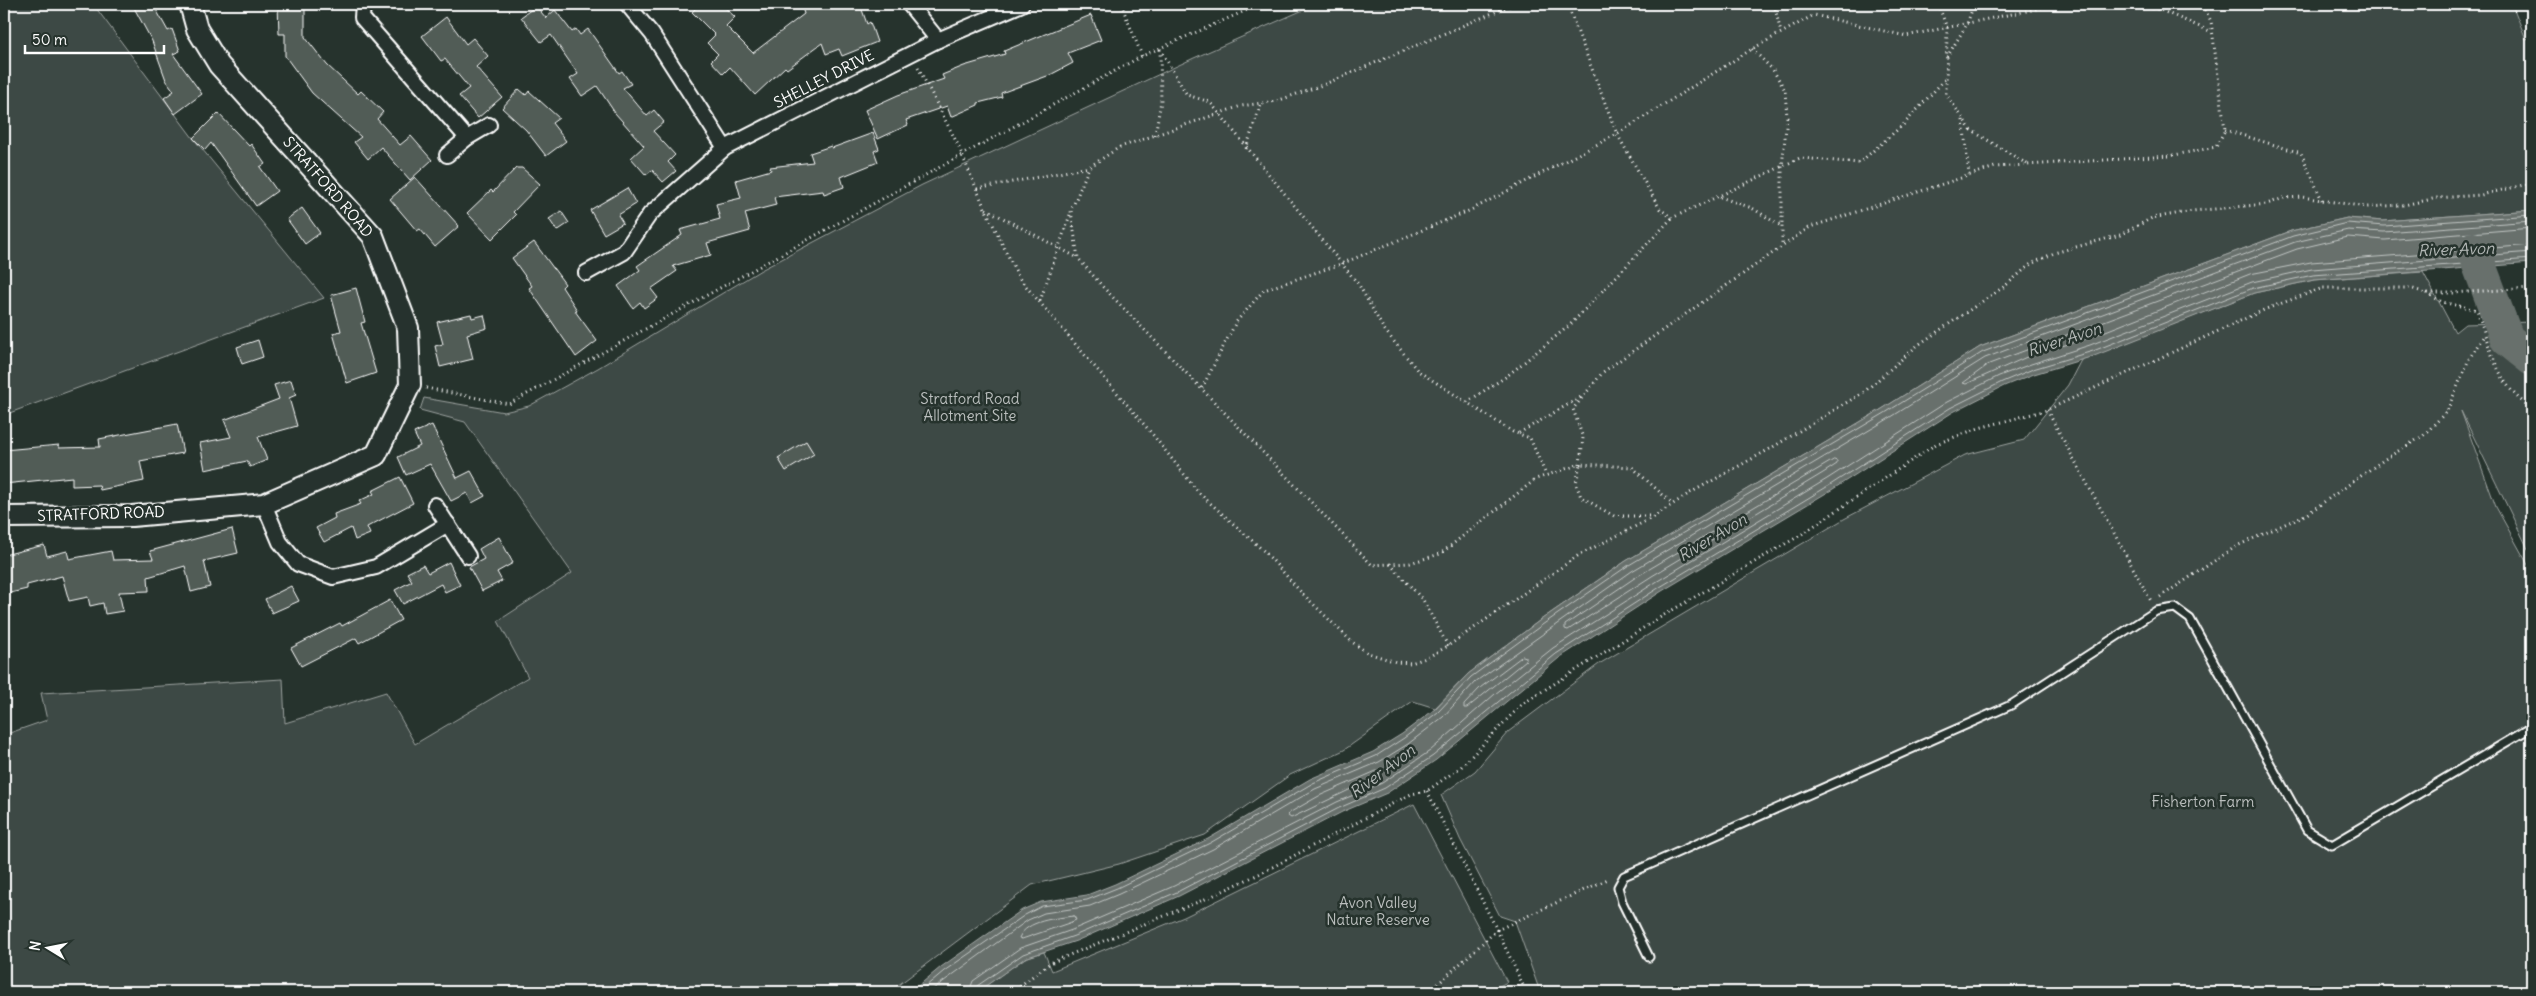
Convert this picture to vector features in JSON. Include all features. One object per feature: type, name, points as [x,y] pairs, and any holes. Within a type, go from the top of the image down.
[{"type":"street","name":"STRATFORD ROAD","points":[[4,517],[132,516],[264,504],[376,455],[410,385],[408,328],[373,236],[219,65],[197,29],[190,4]]},
{"type":"street","points":[[363,4],[362,18],[406,72],[467,138]]},
{"type":"street","points":[[627,4],[652,34],[725,148]]},
{"type":"street","points":[[909,4],[938,40]]},
{"type":"street","name":"SHELLEY DRIVE","points":[[586,273],[624,252],[650,214],[725,148],[938,40],[1022,4]]},
{"type":"street","points":[[447,155],[467,138],[488,125]]},
{"type":"street","points":[[264,504],[280,542],[298,564],[333,577],[376,567],[448,524]]},
{"type":"street","points":[[435,505],[468,556]]},
{"type":"lane","points":[[1649,957],[1622,902],[1618,888],[1624,876],[2011,706],[2156,611],[2175,608],[2190,619],[2307,830],[2332,845],[2532,727]]},
{"type":"path","points":[[1120,4],[1142,56]]},
{"type":"path","points":[[410,385],[509,404],[1142,56],[1262,4]]},
{"type":"path","points":[[977,190],[1089,167],[1120,147],[1241,106],[1277,101],[1325,84],[1514,4]]},
{"type":"path","points":[[1567,4],[1617,134],[1660,209],[1672,218]]},
{"type":"path","points":[[1774,4],[1780,33]]},
{"type":"path","points":[[1938,4],[1947,28],[1946,94],[1971,130],[2028,165]]},
{"type":"path","points":[[1946,57],[1967,24],[1974,4]]},
{"type":"path","points":[[2031,10],[2033,4]]},
{"type":"path","points":[[1202,388],[1236,322],[1264,290],[1341,264],[1471,210],[1617,134],[1752,49],[1814,15],[1906,36],[2060,4]]},
{"type":"path","points":[[2117,4],[2158,10],[2213,32]]},
{"type":"path","points":[[1654,516],[1614,516],[1581,497],[1576,484],[1583,438],[1573,409],[1603,372],[1810,227],[1995,167],[2169,156],[2216,148],[2225,130],[2211,21],[2202,4]]},
{"type":"path","points":[[1160,49],[1187,95],[1210,102],[1246,149],[1359,285],[1384,328],[1418,371],[1519,434],[1530,438],[1546,475]]},
{"type":"path","points":[[1154,135],[1161,100],[1160,49]]},
{"type":"path","points":[[1752,49],[1773,70],[1785,90],[1787,117],[1782,168],[1782,247]]},
{"type":"path","points":[[911,54],[962,155],[1019,278],[1153,435],[1199,493],[1266,553],[1299,590],[1352,642],[1368,653],[1382,659],[1411,663],[1426,658],[1448,646],[1579,555],[1654,516],[1864,392],[1918,345],[2005,286],[2031,264],[2054,253],[2120,235],[2152,218],[2193,211],[2267,204],[2284,198],[2322,200],[2366,207],[2404,205],[2437,198],[2481,195],[2532,183]]},
{"type":"path","points":[[1467,402],[1507,376],[1570,325],[1672,218],[1800,158],[1859,164],[1904,124],[1946,78]]},
{"type":"path","points":[[1246,149],[1261,103]]},
{"type":"path","points":[[1963,119],[1969,175]]},
{"type":"path","points":[[2225,130],[2301,153],[2322,200]]},
{"type":"path","points":[[1040,301],[1071,211],[1089,167]]},
{"type":"path","points":[[1719,196],[1752,208],[1782,226]]},
{"type":"path","points":[[986,209],[1059,246],[1078,258],[1103,287],[1372,565],[1410,563],[1440,554],[1536,479],[1580,464],[1632,467],[1673,504]]},
{"type":"path","points":[[1071,211],[1078,258]]},
{"type":"path","points":[[1012,992],[1050,963],[1210,897],[1263,872],[1411,794],[1427,791],[1461,766],[1522,704],[1664,615],[1799,536],[1936,444],[1979,428],[2047,410],[2266,309],[2323,288],[2410,288],[2426,293],[2442,302],[2477,310],[2504,383],[2520,402],[2532,408]]},
{"type":"path","points":[[2426,293],[2532,288]]},
{"type":"path","points":[[2143,608],[2237,546],[2307,514],[2385,459],[2423,436],[2447,411],[2469,359],[2485,334]]},
{"type":"path","points":[[1519,434],[1584,396]]},
{"type":"path","points":[[2047,410],[2151,602]]},
{"type":"path","points":[[1390,564],[1423,600],[1448,646]]},
{"type":"path","points":[[1427,791],[1523,985],[1510,992]]},
{"type":"path","points":[[1428,992],[1496,930],[1615,876]]},
{"type":"green space","points":[[4,4],[93,4],[193,138],[324,298],[4,415]]},
{"type":"green space","name":"Stratford Road Allotment Site","points":[[1317,4],[2512,4],[2526,39],[2532,37],[2532,210],[2383,221],[2347,218],[2291,231],[1980,347],[1882,409],[1626,561],[1539,621],[1468,674],[1435,708],[1413,701],[1344,750],[1290,775],[1205,835],[1119,864],[1032,885],[889,992],[4,992],[4,735],[47,720],[41,693],[283,679],[285,723],[386,692],[415,744],[528,677],[498,621],[572,573],[465,422],[420,410],[424,398],[504,412],[529,406],[598,368],[761,270],[922,185],[1194,58]]},
{"type":"green space","name":"Fisherton Farm","points":[[2423,272],[2455,332],[2465,324],[2532,322],[2532,557],[2461,411],[2496,507],[2532,572],[2532,992],[1540,992],[1515,921],[1500,916],[1460,839],[1441,795],[1475,771],[1508,732],[1599,664],[1844,519],[1965,455],[2024,440],[2068,385],[2081,360],[2254,293],[2314,280]]},
{"type":"green space","name":"Avon Valley Nature Reserve","points":[[1414,804],[1507,982],[1488,992],[977,992],[1025,958],[1044,952],[1052,971],[1184,917]]},
{"type":"water","name":"River Avon","points":[[2532,210],[2532,263],[2314,280],[2254,293],[2094,356],[2034,374],[2004,386],[1953,412],[1833,489],[1662,591],[1559,658],[1436,760],[1387,793],[1342,812],[1179,896],[1076,941],[1025,958],[977,992],[911,992],[941,967],[1022,910],[1041,902],[1087,895],[1115,884],[1208,839],[1310,779],[1373,752],[1402,734],[1435,709],[1468,674],[1539,621],[1626,561],[1882,409],[1980,347],[2291,231],[2347,218],[2383,221]]},
{"type":"building","points":[[132,4],[153,4],[168,31],[172,29],[180,51],[173,54],[202,94],[175,114],[164,98],[174,91],[166,80],[152,41]]},
{"type":"building","points":[[278,4],[305,4],[305,37],[327,65],[358,94],[361,91],[383,112],[377,119],[400,145],[411,136],[432,160],[410,180],[381,147],[368,159],[354,142],[361,137],[312,93],[285,56],[285,34],[279,34]]},
{"type":"building","points":[[700,4],[721,4],[735,17],[726,26],[753,53],[804,14],[801,4],[860,4],[867,24],[870,22],[877,42],[842,56],[839,49],[826,54],[822,43],[787,69],[785,67],[755,95],[730,67],[723,74],[711,61],[718,54],[707,43],[715,35],[692,12]]},
{"type":"building","points":[[536,6],[546,18],[555,10],[572,32],[576,29],[580,35],[588,29],[619,73],[622,71],[631,84],[623,88],[647,116],[654,110],[664,122],[653,131],[675,155],[668,162],[676,171],[663,182],[652,170],[646,175],[631,158],[644,146],[615,113],[597,86],[582,96],[570,79],[578,74],[551,35],[541,42],[521,17]]},
{"type":"building","points":[[1091,15],[1101,40],[1068,53],[1073,63],[1050,75],[1001,93],[1002,97],[978,103],[978,105],[951,117],[947,106],[906,120],[908,125],[878,139],[865,110],[898,95],[944,79],[942,75],[964,66],[1005,54],[1004,51]]},
{"type":"building","points":[[446,17],[466,44],[473,38],[488,56],[476,67],[502,97],[478,118],[459,96],[469,88],[445,59],[441,61],[422,36]]},
{"type":"building","points":[[519,89],[526,95],[529,91],[559,118],[552,123],[566,141],[546,156],[526,130],[502,108]]},
{"type":"building","points":[[218,113],[249,146],[251,144],[265,164],[260,167],[277,191],[256,206],[211,143],[205,150],[193,138]]},
{"type":"building","points":[[873,133],[879,149],[874,151],[878,162],[841,177],[844,187],[824,194],[823,191],[774,197],[776,205],[745,213],[750,231],[707,243],[711,255],[673,266],[677,271],[651,289],[658,298],[644,308],[640,302],[633,308],[618,286],[640,270],[637,266],[682,235],[680,230],[720,219],[716,204],[741,198],[736,180],[771,170],[770,167],[813,162],[810,153],[831,146],[832,148]]},
{"type":"building","points":[[516,168],[522,168],[540,184],[513,212],[516,215],[492,239],[467,213],[491,190],[493,192]]},
{"type":"building","points":[[415,177],[459,226],[435,247],[420,229],[417,231],[390,199]]},
{"type":"building","points":[[627,188],[636,204],[618,215],[623,223],[604,234],[590,210]]},
{"type":"building","points":[[302,208],[320,233],[305,244],[287,219]]},
{"type":"building","points":[[561,211],[569,223],[557,231],[549,219]]},
{"type":"building","points":[[534,242],[565,284],[562,287],[577,310],[575,311],[597,341],[576,357],[529,288],[532,286],[512,258]]},
{"type":"building","points":[[356,288],[365,322],[361,323],[376,373],[347,383],[333,333],[341,331],[331,295]]},
{"type":"building","points":[[471,314],[472,318],[484,315],[487,328],[467,334],[473,359],[440,367],[435,346],[443,344],[437,322]]},
{"type":"building","points":[[258,340],[263,357],[242,364],[237,347]]},
{"type":"building","points":[[291,380],[296,395],[289,398],[297,426],[258,437],[267,460],[250,467],[247,461],[205,470],[200,443],[231,437],[224,420],[279,399],[274,385]]},
{"type":"building","points":[[177,424],[183,453],[140,461],[144,481],[100,490],[99,485],[72,486],[72,477],[4,484],[4,450],[59,445],[59,448],[100,447],[99,439]]},
{"type":"building","points":[[432,425],[457,478],[471,471],[485,496],[472,503],[467,493],[451,501],[430,464],[406,475],[398,457],[420,446],[414,433]]},
{"type":"building","points":[[806,441],[814,454],[786,471],[778,458]]},
{"type":"building","points":[[400,477],[413,503],[367,527],[370,534],[355,540],[351,528],[324,542],[316,528],[335,518],[334,514],[361,504],[359,501],[374,494],[372,491]]},
{"type":"building","points":[[232,529],[238,553],[204,561],[210,587],[191,592],[185,566],[148,577],[149,591],[119,592],[123,611],[105,614],[103,603],[90,606],[88,597],[69,601],[62,576],[27,585],[27,589],[6,594],[4,555],[44,545],[47,556],[67,551],[69,559],[111,551],[113,560],[153,559],[150,551]]},
{"type":"building","points":[[499,537],[513,563],[497,572],[502,581],[482,591],[469,567],[484,559],[479,549]]},
{"type":"building","points":[[449,562],[460,585],[445,592],[441,584],[403,604],[395,590],[412,581],[407,573],[423,565],[428,573]]},
{"type":"building","points":[[291,586],[299,601],[272,613],[265,599]]},
{"type":"building","points":[[390,600],[401,620],[359,643],[356,638],[301,666],[291,648],[340,623],[342,626]]},
{"type":"waterway","name":"River Avon","points":[[2473,249],[2507,339],[2532,359]]}]
